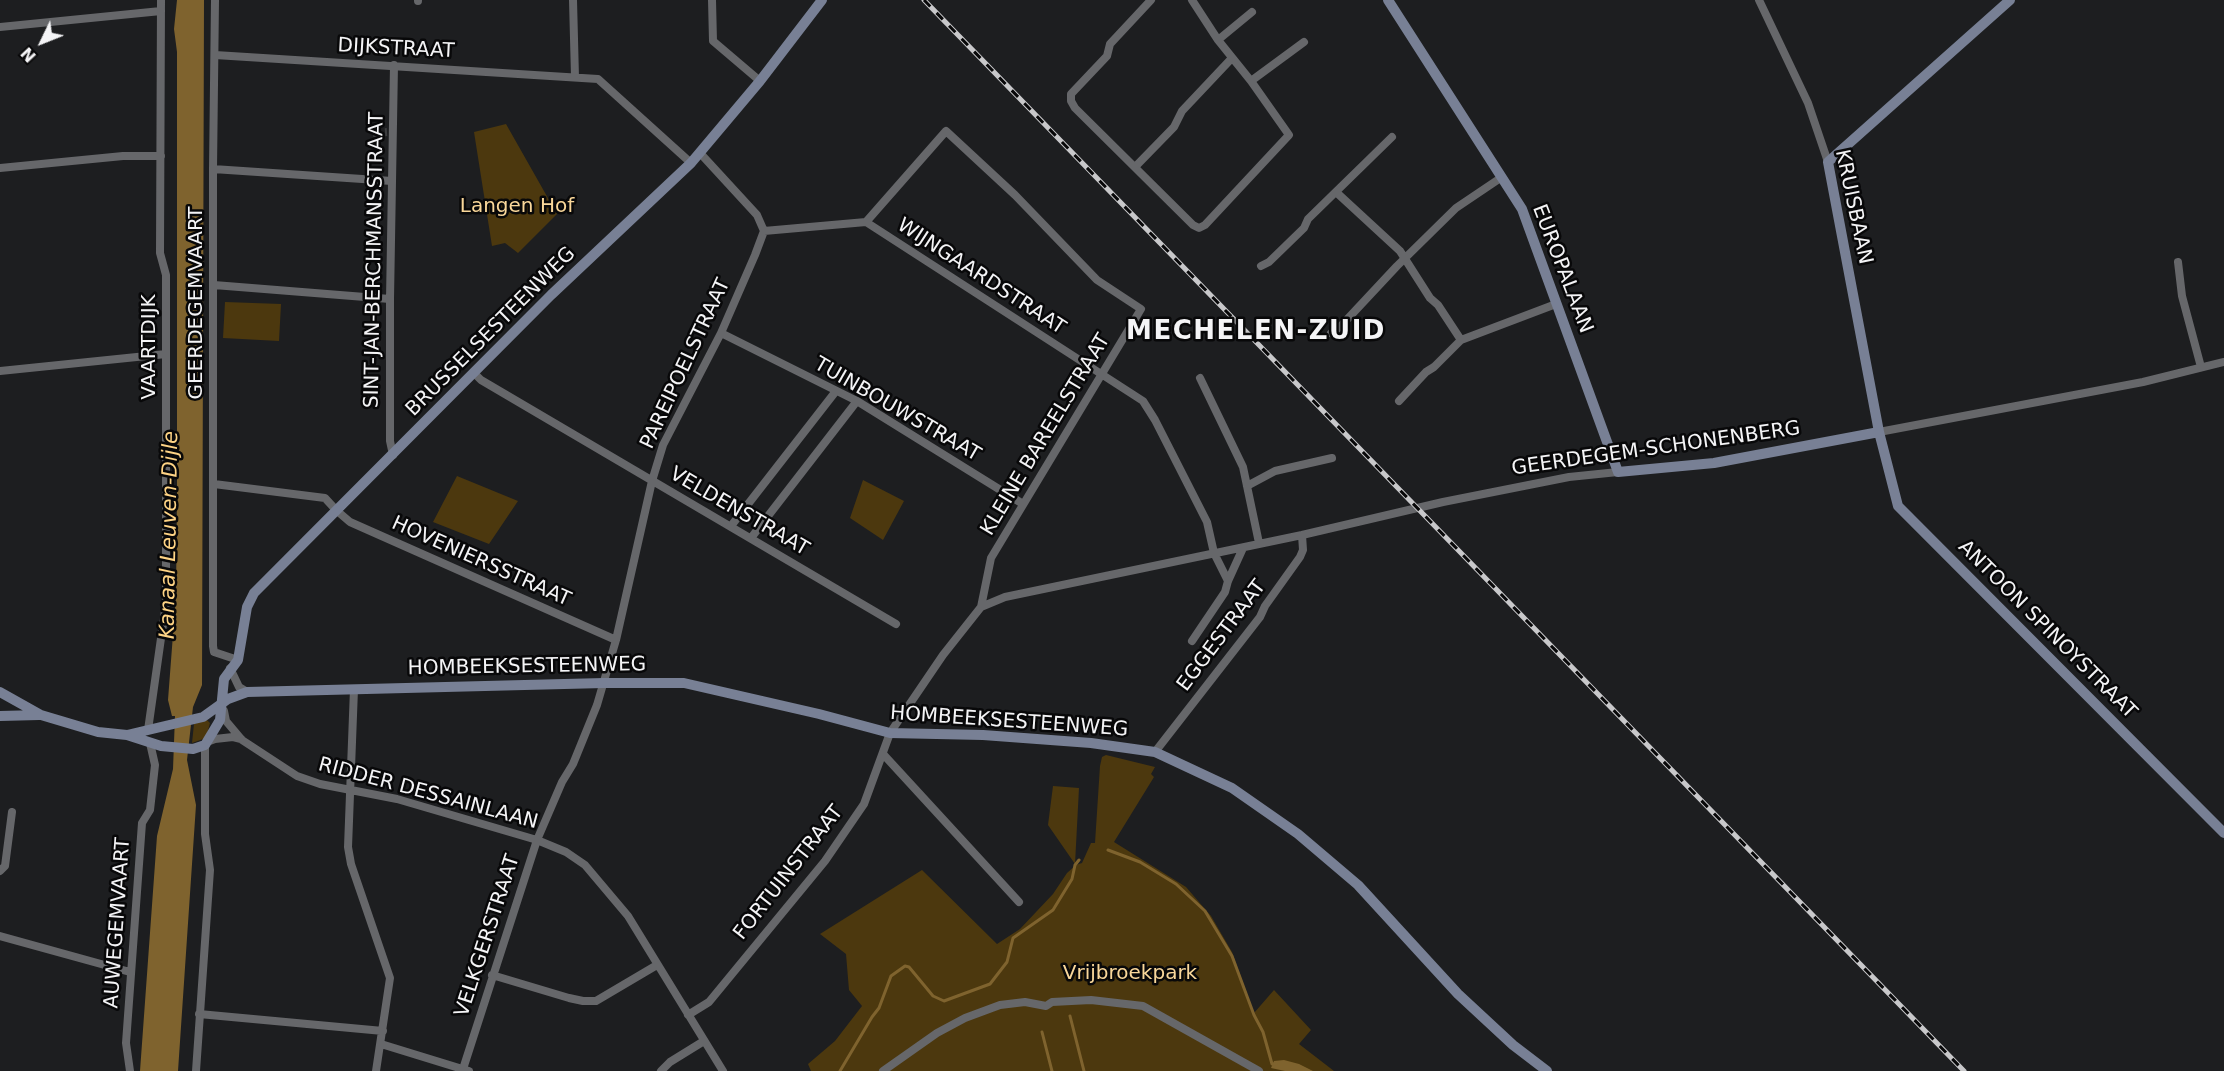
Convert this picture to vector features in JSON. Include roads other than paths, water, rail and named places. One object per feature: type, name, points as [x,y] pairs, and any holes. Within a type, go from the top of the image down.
[{"type":"street","name":"VAARTDIJK","points":[[148,730],[166,603],[166,275],[160,253],[161,0]]},
{"type":"street","name":"GEERDEGEMVAART","points":[[215,0],[213,646],[214,652],[238,660]]},
{"type":"street","points":[[573,0],[575,77]]},
{"type":"street","points":[[712,0],[713,41],[760,81]]},
{"type":"street","name":"BRUSSELSESTEENWEG","points":[[238,660],[248,607],[254,593],[551,296],[691,163],[760,81],[822,0]]},
{"type":"street","points":[[1151,0],[1110,44],[1107,56],[1071,94],[1071,101],[1075,108],[1193,225],[1199,228],[1205,225],[1289,135],[1251,81],[1218,40],[1192,0]]},
{"type":"street","name":"EUROPALAAN","points":[[1388,0],[1522,209],[1618,472]]},
{"type":"street","name":"KRUISBAAN","points":[[1759,0],[1808,102],[1828,162],[1879,432]]},
{"type":"street","points":[[1828,162],[2010,0]]},
{"type":"street","points":[[0,27],[161,11]]},
{"type":"street","points":[[1218,40],[1252,12]]},
{"type":"street","points":[[1251,81],[1304,42]]},
{"type":"street","name":"DIJKSTRAAT","points":[[215,55],[598,79],[691,163]]},
{"type":"street","points":[[1136,167],[1174,126],[1182,111],[1232,58]]},
{"type":"street","name":"SINT-JAN-BERCHMANSSTRAAT","points":[[393,455],[390,441],[392,181],[390,133],[394,66]]},
{"type":"street","name":"KLEINE BAREELSTRAAT","points":[[866,222],[946,131],[1015,195],[1097,280],[1141,309],[991,558],[981,607]]},
{"type":"street","points":[[1261,267],[1297,234],[1308,219],[1392,136]]},
{"type":"street","points":[[700,153],[757,215],[764,231]]},
{"type":"street","points":[[0,168],[123,156],[161,156]]},
{"type":"street","points":[[213,169],[392,181]]},
{"type":"street","points":[[1331,333],[1366,301],[1380,283],[1456,208],[1502,177]]},
{"type":"street","points":[[1336,192],[1406,259],[1430,298],[1438,305],[1461,340]]},
{"type":"street","name":"WIJNGAARDSTRAAT","points":[[764,231],[866,222],[1143,401],[1207,522],[1214,553],[1228,581]]},
{"type":"street","name":"PAREIPOELSTRAAT","points":[[604,683],[652,481],[663,445],[721,333],[764,231]]},
{"type":"street","points":[[2178,262],[2182,296],[2201,367]]},
{"type":"street","points":[[214,285],[390,299]]},
{"type":"street","points":[[1399,401],[1461,340],[1556,304]]},
{"type":"street","name":"TUINBOUWSTRAAT","points":[[721,333],[857,402],[1023,504]]},
{"type":"street","points":[[0,371],[166,354]]},
{"type":"street","name":"GEERDEGEM-SCHONENBERG","points":[[981,607],[1005,597],[1243,548],[1450,500],[1569,477],[1714,462],[2143,382],[2224,362]]},
{"type":"street","name":"VELDENSTRAAT","points":[[474,373],[481,380],[896,624]]},
{"type":"street","points":[[1200,378],[1243,467],[1259,543]]},
{"type":"street","points":[[730,526],[836,391]]},
{"type":"street","points":[[751,538],[857,402]]},
{"type":"street","name":"ANTOON SPINOYSTRAAT","points":[[1879,432],[1898,506],[2224,833]]},
{"type":"street","points":[[1247,486],[1275,471],[1332,458]]},
{"type":"street","name":"HOVENIERSSTRAAT","points":[[214,484],[325,498],[350,522],[616,640]]},
{"type":"street","name":"EGGESTRAAT","points":[[1155,752],[1260,617],[1265,606],[1300,557],[1303,550],[1302,535]]},
{"type":"street","points":[[1192,641],[1225,592],[1243,548]]},
{"type":"street","points":[[890,733],[943,655],[981,607]]},
{"type":"street","points":[[195,1071],[210,870],[205,834],[206,744],[220,720],[224,679],[238,660]]},
{"type":"street","points":[[230,668],[239,687],[247,692]]},
{"type":"street","name":"VELKGERSTRAAT","points":[[466,1070],[492,975],[537,840],[562,782],[573,765],[604,683]]},
{"type":"street","name":"HOMBEEKSESTEENWEG","points":[[127,735],[203,717],[231,697],[247,692],[684,683],[890,733],[1005,736],[1091,743],[1155,752],[1232,788],[1298,834],[1358,885],[1458,994],[1513,1046],[1547,1071]]},
{"type":"street","points":[[354,690],[348,847],[351,864],[390,978],[376,1071]]},
{"type":"street","points":[[0,692],[41,715],[98,732],[127,735],[166,747],[193,749],[215,739],[233,737],[242,740]]},
{"type":"street","name":"RIDDER DESSAINLAAN","points":[[223,703],[226,721],[242,740],[297,776],[320,784],[397,799],[537,840],[566,852],[585,865],[628,916],[723,1071]]},
{"type":"street","points":[[0,716],[41,715]]},
{"type":"street","name":"FORTUINSTRAAT","points":[[688,1015],[708,1002],[825,861],[864,804],[890,733]]},
{"type":"street","name":"AUWEGEMVAART","points":[[130,1071],[126,1043],[142,823],[150,810],[155,765],[150,743]]},
{"type":"street","points":[[883,754],[1019,902]]},
{"type":"street","points":[[0,871],[5,866],[12,812]]},
{"type":"street","points":[[0,936],[130,972]]},
{"type":"street","points":[[492,975],[569,998],[596,1001],[657,965]]},
{"type":"street","points":[[883,1071],[937,1033],[965,1018],[1000,1005],[1025,1002],[1046,1006],[1052,1002],[1091,1000],[1143,1005],[1259,1071]]},
{"type":"street","points":[[199,1014],[382,1031]]},
{"type":"street","points":[[661,1071],[670,1062],[704,1041]]},
{"type":"street","points":[[381,1044],[466,1070]]},
{"type":"waterway","points":[[1108,850],[1140,862],[1176,884],[1205,911],[1232,956],[1254,1015],[1263,1032],[1272,1064],[1276,1064]]},
{"type":"waterway","points":[[840,1071],[879,1008],[891,976],[905,966],[909,967],[933,996],[944,1001],[990,984],[1007,962],[1013,938],[1053,910],[1072,879],[1075,865],[1079,860]]},
{"type":"waterway","points":[[1070,1016],[1084,1071]]},
{"type":"waterway","points":[[1042,1032],[1052,1071]]},
{"type":"tunnel","points":[[373,133],[387,132]]},
{"type":"railway","points":[[924,0],[1964,1071]]},
{"type":"district","name":"MECHELEN-ZUID","points":[[1256,332]]},
{"type":"park label","name":"Langen Hof","points":[[517,207]]},
{"type":"park label","name":"Vrijbroekpark","points":[[1130,974]]},
{"type":"water label","name":"Kanaal Leuven-Dijle","points":[[170,535]]}]
